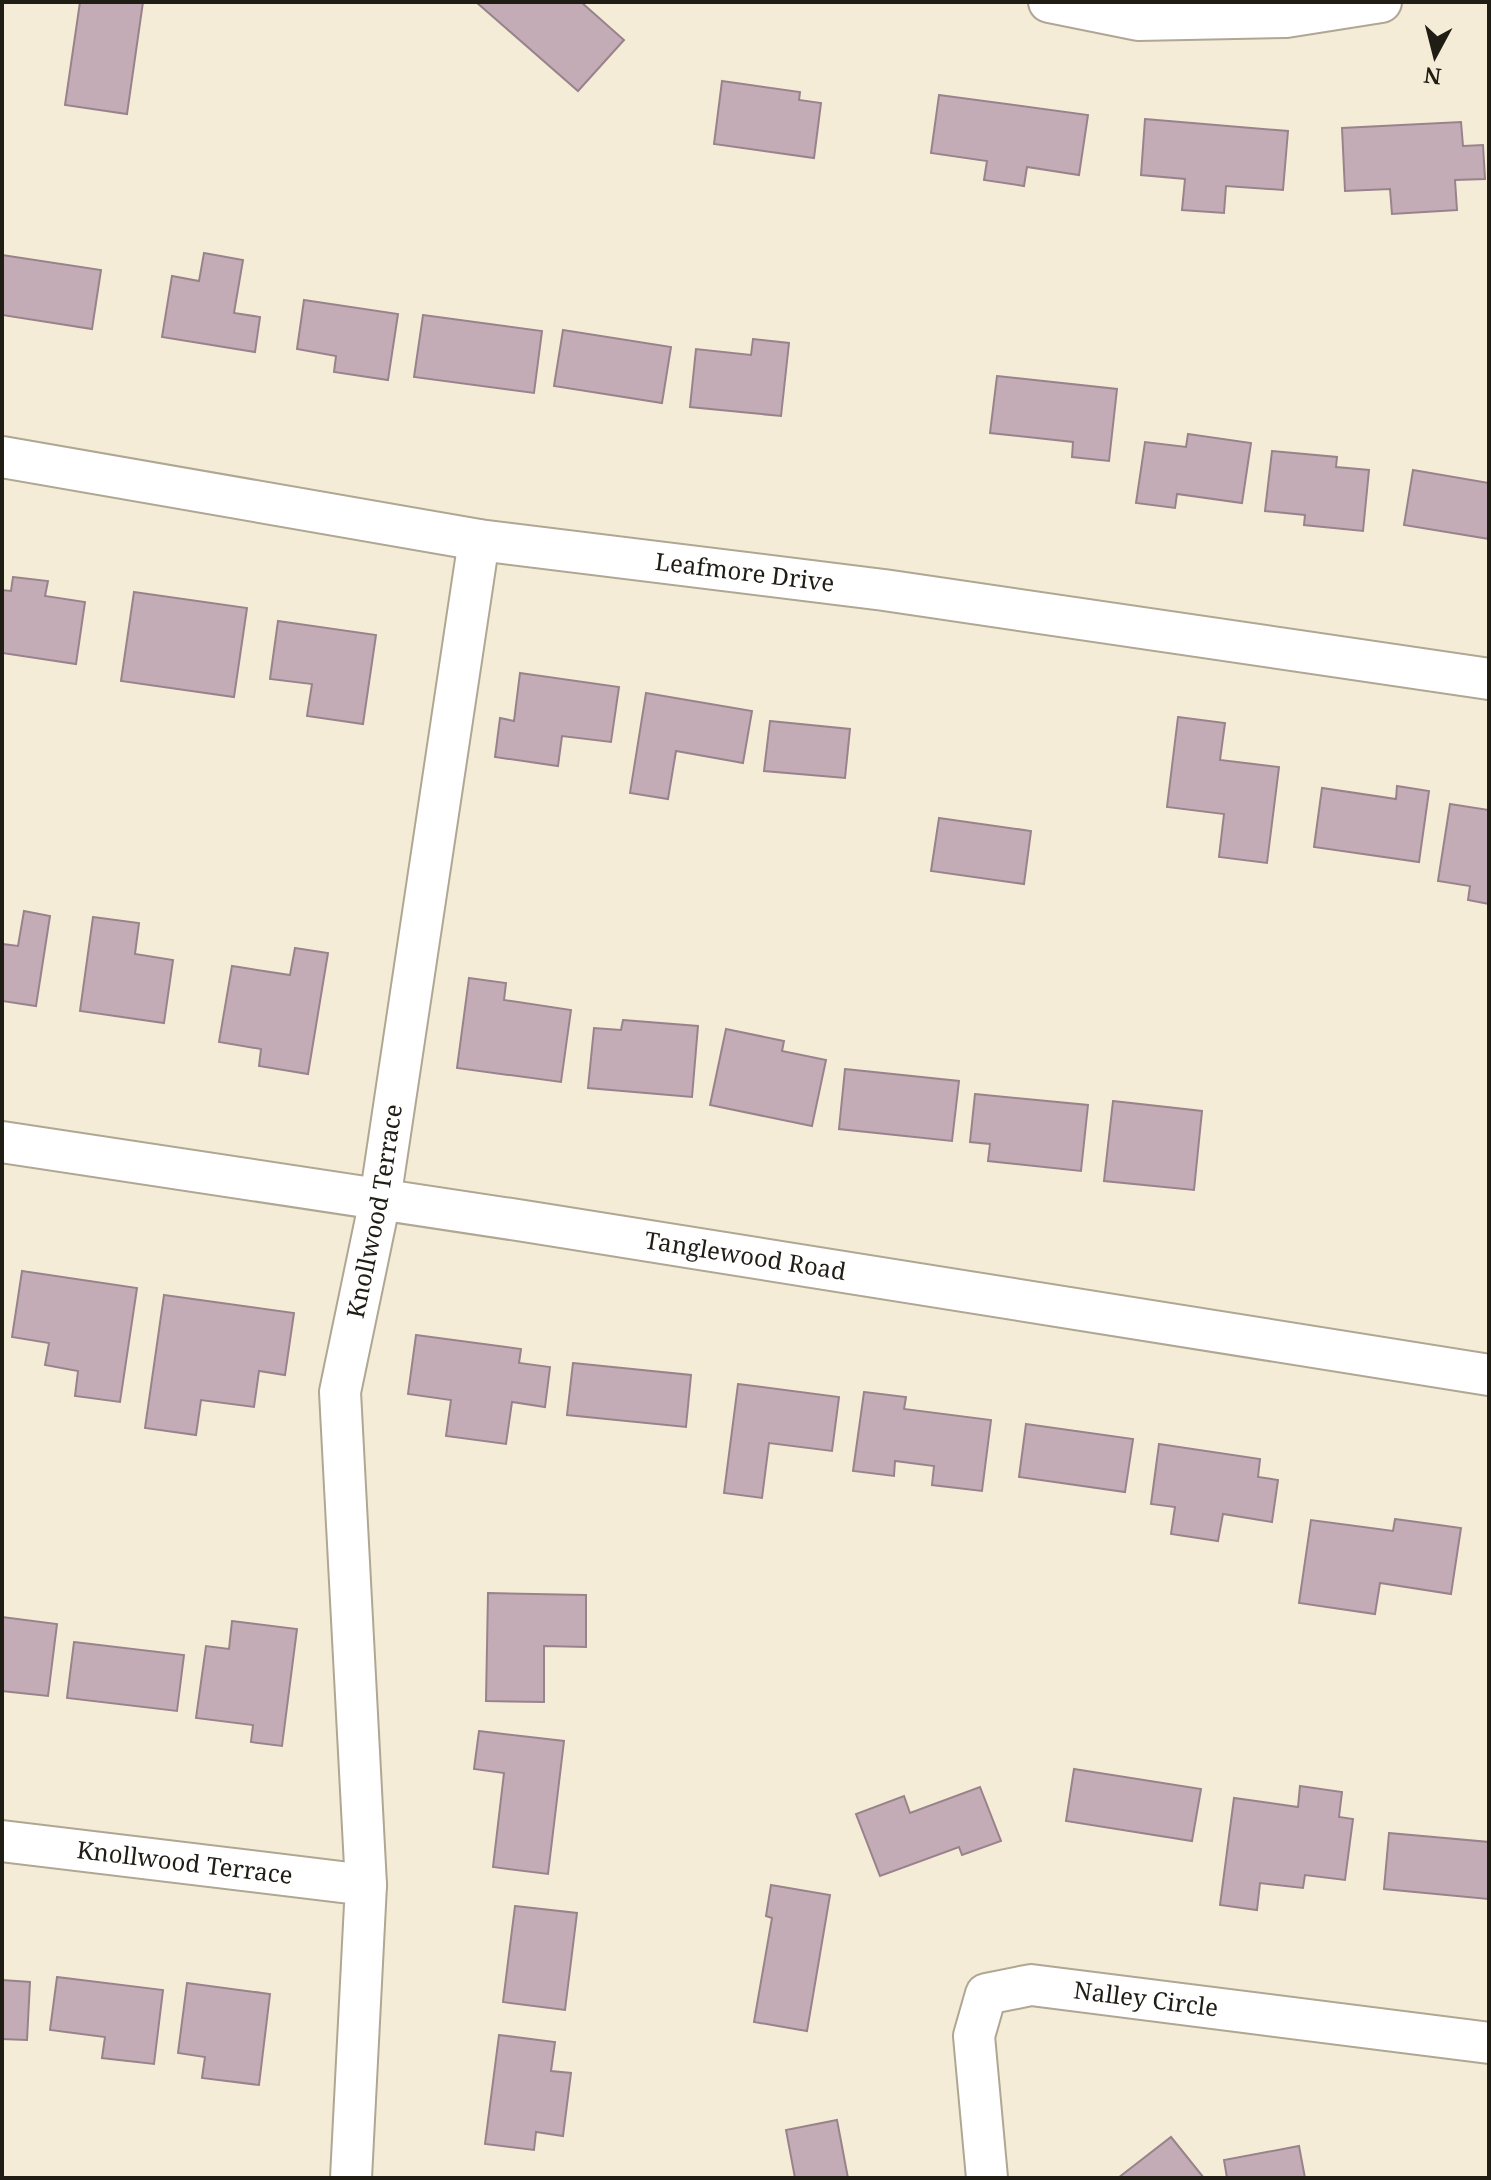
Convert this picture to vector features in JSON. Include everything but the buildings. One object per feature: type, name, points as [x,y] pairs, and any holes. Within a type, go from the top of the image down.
[{"type":"street","points":[[1049,2],[1138,20],[1286,17],[1381,2]]},
{"type":"street","name":"Leafmore Drive","points":[[2,457],[479,540],[884,590],[1489,679]]},
{"type":"street","name":"Knollwood Terrace","points":[[351,2178],[366,1885],[340,1392],[380,1200],[479,540]]},
{"type":"street","name":"Tanglewood Road","points":[[2,1142],[1489,1375]]},
{"type":"street","name":"Knollwood Terrace","points":[[2,1841],[366,1885]]},
{"type":"street","name":"Nalley Circle","points":[[987,2178],[974,2036],[986,1994],[1031,1985],[1489,2043]]}]
